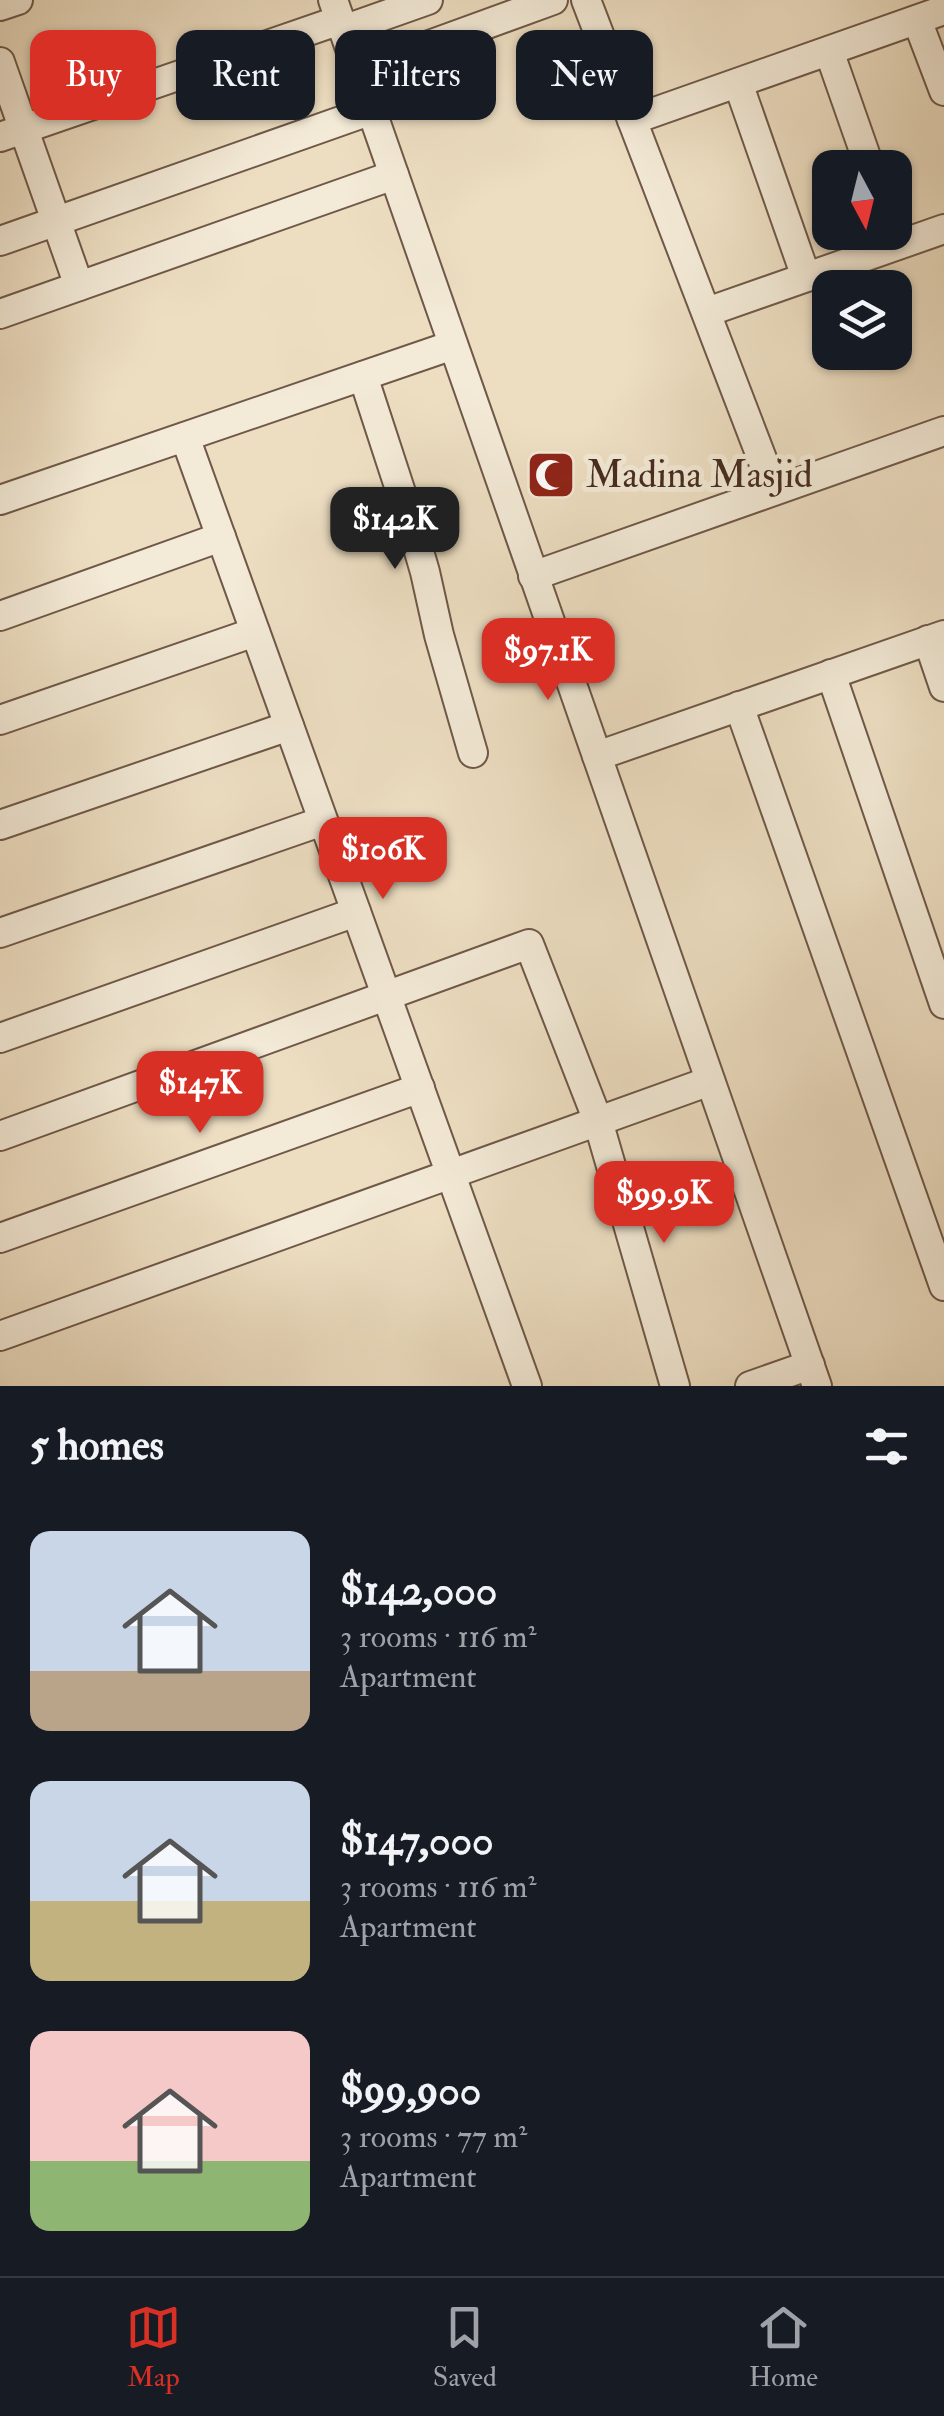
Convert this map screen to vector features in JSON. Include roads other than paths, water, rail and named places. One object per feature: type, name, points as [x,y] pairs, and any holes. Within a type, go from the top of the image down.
[{"type":"street","points":[[0,6],[18,0]]},
{"type":"street","points":[[12,133],[339,17],[428,0]]},
{"type":"street","points":[[469,30],[553,0]]},
{"type":"street","points":[[586,0],[598,30]]},
{"type":"street","points":[[653,113],[944,10]]},
{"type":"street","points":[[917,20],[944,91]]},
{"type":"street","points":[[829,51],[864,150]]},
{"type":"street","points":[[0,62],[12,133],[56,221],[79,286]]},
{"type":"street","points":[[738,83],[806,277]]},
{"type":"street","points":[[0,241],[344,120]]},
{"type":"street","points":[[375,120],[813,1376],[750,1386]]},
{"type":"street","points":[[632,120],[774,490]]},
{"type":"street","points":[[0,314],[394,175]]},
{"type":"street","points":[[912,235],[944,228]]},
{"type":"street","points":[[706,312],[869,250]]},
{"type":"street","points":[[0,500],[454,345]]},
{"type":"street","points":[[362,376],[425,572],[473,753]]},
{"type":"street","points":[[533,576],[944,431]]},
{"type":"street","points":[[185,437],[527,1386]]},
{"type":"street","points":[[0,616],[221,538]]},
{"type":"street","points":[[0,720],[255,632]]},
{"type":"street","points":[[597,756],[936,638],[944,687]]},
{"type":"street","points":[[832,674],[944,1004]]},
{"type":"street","points":[[739,706],[944,1286]]},
{"type":"street","points":[[0,825],[289,726]]},
{"type":"street","points":[[0,932],[323,821]]},
{"type":"street","points":[[0,1038],[356,912]]},
{"type":"street","points":[[0,1136],[529,944],[598,1121],[675,1386]]},
{"type":"street","points":[[2,1328],[710,1081]]},
{"type":"street","points":[[0,1238],[420,1088]]},
{"type":"place","name":"Madina Masjid","points":[[551,475]]}]
